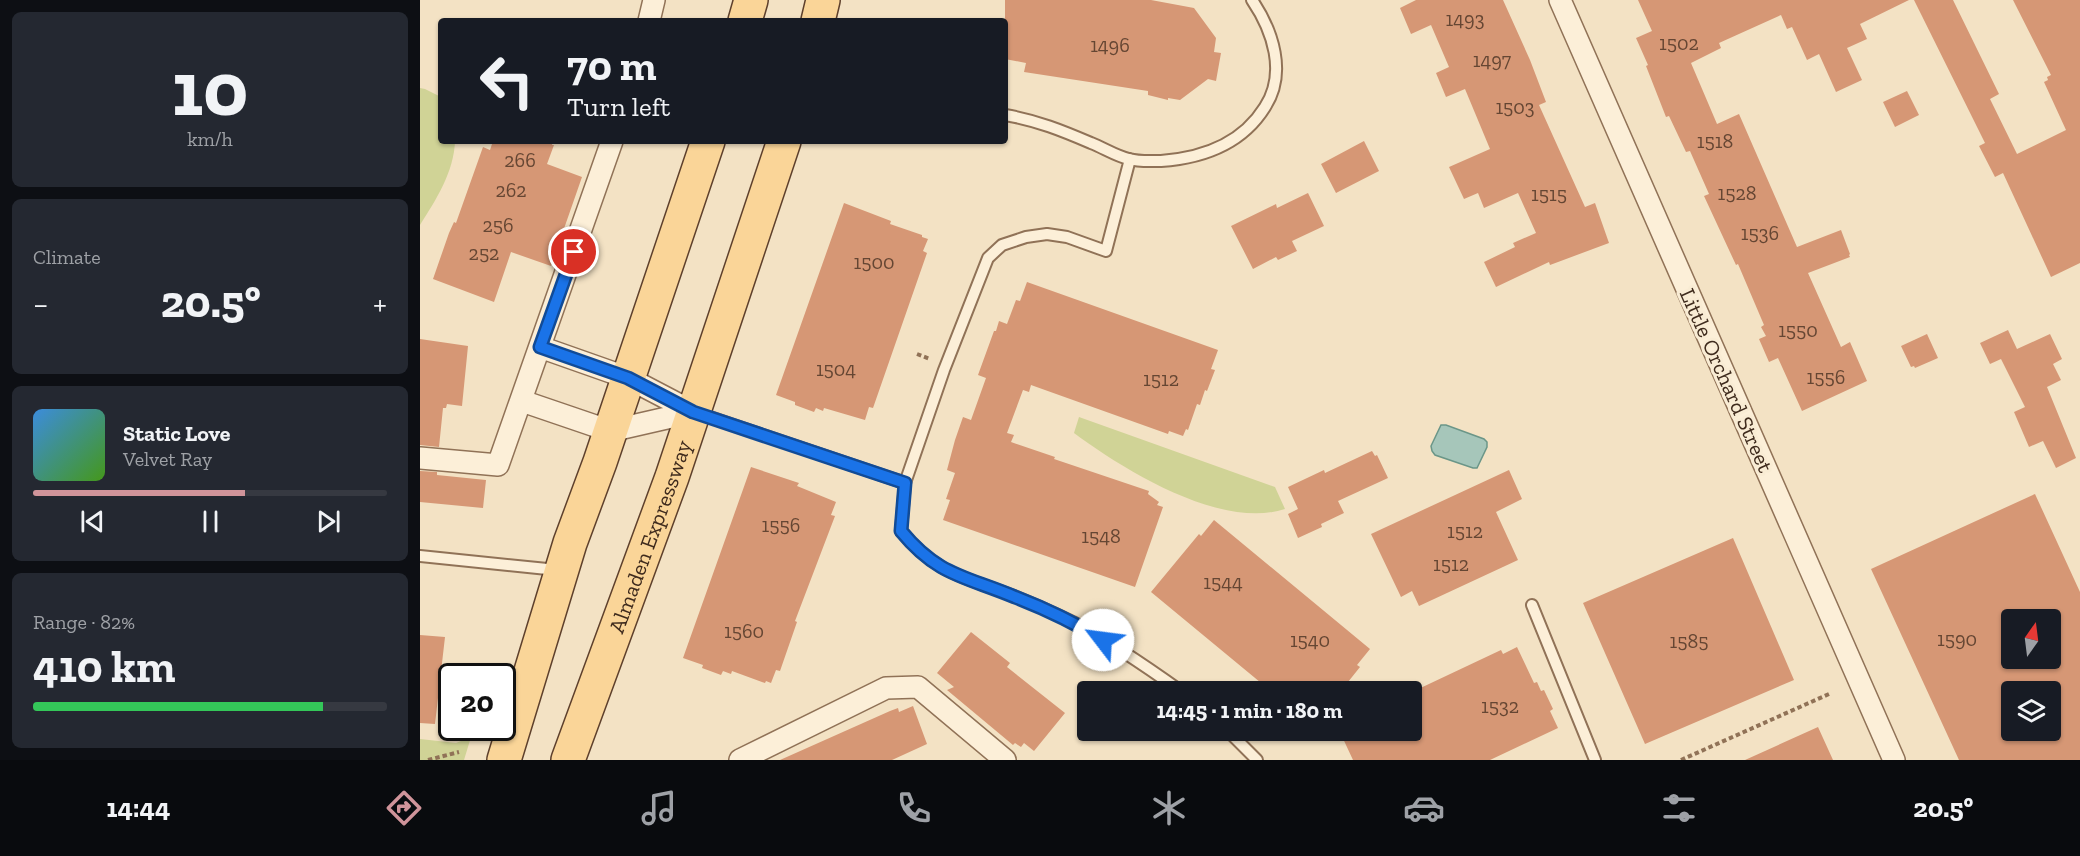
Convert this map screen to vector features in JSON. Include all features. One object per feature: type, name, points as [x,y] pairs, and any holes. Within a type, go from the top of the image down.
[{"type":"main road","points":[[746,18],[751,0]]},
{"type":"main road","points":[[819,18],[823,0]]},
{"type":"main road","points":[[504,760],[561,570],[707,144]]},
{"type":"main road","name":"Almaden Expressway","points":[[568,760],[672,477],[783,144]]},
{"type":"street","points":[[650,18],[654,0]]},
{"type":"street","name":"Little Orchard Street","points":[[1560,0],[1894,760]]},
{"type":"street","points":[[420,458],[498,465],[611,144]]},
{"type":"street","points":[[540,347],[628,378],[693,412]]},
{"type":"street","points":[[522,401],[610,431],[693,412]]},
{"type":"street","points":[[740,760],[886,688],[918,687],[1005,760]]},
{"type":"lane","points":[[1008,116],[1054,127],[1130,159],[1168,160],[1200,155],[1219,149],[1256,121],[1267,104],[1274,86],[1277,65],[1273,44],[1252,0]]},
{"type":"lane","points":[[1130,159],[1106,251],[1067,237],[1047,234],[1026,237],[1002,245],[988,258],[944,370],[905,483],[901,531],[916,549],[937,565],[959,577],[1014,596],[1073,622],[1166,681]]},
{"type":"lane","points":[[693,412],[905,483]]},
{"type":"lane","points":[[420,556],[561,570]]},
{"type":"lane","points":[[1532,605],[1595,760]]},
{"type":"lane","points":[[1238,741],[1257,760]]},
{"type":"path","points":[[917,354],[930,359]]},
{"type":"path","points":[[1681,760],[1828,694]]},
{"type":"path","points":[[428,760],[459,752]]},
{"type":"green space","points":[[420,88],[438,96],[438,144],[455,144],[448,175],[420,225]]},
{"type":"green space","points":[[1079,417],[1275,487],[1285,509],[1260,513],[1232,511],[1203,504],[1174,493],[1119,463],[1074,433]]},
{"type":"green space","points":[[420,739],[456,743],[470,741],[464,760],[420,760]]},
{"type":"shaded area","points":[[1441,425],[1487,442],[1477,468],[1435,455],[1431,446]]},
{"type":"building","points":[[1005,0],[1151,0],[1194,8],[1216,38],[1214,52],[1221,53],[1216,81],[1208,79],[1180,100],[1168,98],[1168,100],[1148,95],[1148,91],[1024,72],[1026,63],[1008,60],[1008,18],[1005,18]]},
{"type":"building","points":[[1416,0],[1503,0],[1546,102],[1539,105],[1585,207],[1595,203],[1609,243],[1550,265],[1549,262],[1496,287],[1484,262],[1515,247],[1513,243],[1536,233],[1518,193],[1484,208],[1478,193],[1464,199],[1449,167],[1490,149],[1465,89],[1446,97],[1436,73],[1449,67],[1431,25],[1411,34],[1400,8]]},
{"type":"building","points":[[1638,0],[1909,0],[1860,24],[1867,39],[1847,48],[1862,80],[1836,92],[1819,54],[1807,60],[1792,27],[1787,29],[1781,15],[1719,43],[1721,48],[1691,63],[1717,124],[1739,114],[1797,247],[1841,230],[1850,257],[1808,273],[1841,347],[1850,342],[1867,381],[1802,411],[1778,358],[1769,362],[1759,339],[1766,336],[1761,327],[1764,325],[1738,264],[1736,265],[1704,196],[1709,194],[1690,151],[1686,152],[1669,116],[1666,117],[1646,66],[1648,65],[1636,38],[1652,31]]},
{"type":"building","points":[[1914,0],[1953,0],[1999,94],[1990,99],[2017,154],[2066,130],[2044,82],[2051,75],[2013,0],[2080,0],[2080,263],[2051,277],[2003,173],[1995,177],[1979,146],[1985,143]]},
{"type":"building","points":[[1907,91],[1919,115],[1895,127],[1883,102]]},
{"type":"building","points":[[1364,141],[1379,171],[1336,193],[1321,164]]},
{"type":"building","points":[[492,144],[552,144],[554,145],[547,164],[582,177],[551,266],[511,252],[494,302],[433,279],[483,147],[490,150]]},
{"type":"building","points":[[1308,193],[1324,226],[1292,241],[1297,251],[1278,260],[1276,257],[1253,269],[1231,226],[1276,204],[1277,208]]},
{"type":"building","points":[[844,203],[891,221],[890,224],[928,239],[923,251],[927,253],[873,408],[869,407],[865,420],[824,408],[823,411],[816,408],[814,412],[776,395]]},
{"type":"building","points":[[1027,282],[1218,350],[1211,369],[1215,370],[1207,391],[1205,390],[1200,405],[1197,404],[1188,430],[1186,429],[1183,436],[1169,431],[1168,434],[1031,385],[1029,392],[1023,390],[1007,433],[1014,435],[1011,442],[1149,491],[1148,494],[1159,502],[1157,505],[1163,507],[1135,587],[943,520],[950,500],[946,499],[955,473],[947,470],[963,417],[971,420],[986,378],[978,375],[994,331],[999,321],[1007,324],[1016,300],[1020,301]]},
{"type":"building","points":[[2008,330],[2017,349],[2050,334],[2062,359],[2053,364],[2061,380],[2047,387],[2076,458],[2056,468],[2043,441],[2029,447],[2014,412],[2025,407],[2001,359],[1990,364],[1980,343]]},
{"type":"building","points":[[1927,334],[1938,358],[1915,368],[1911,367],[1901,346]]},
{"type":"building","points":[[420,339],[468,346],[462,406],[447,404],[446,408],[443,408],[439,447],[420,445]]},
{"type":"building","points":[[1372,451],[1375,456],[1377,455],[1388,478],[1338,501],[1344,513],[1298,538],[1288,514],[1298,509],[1288,487]]},
{"type":"building","points":[[751,467],[799,483],[797,486],[836,502],[831,515],[835,516],[795,621],[797,622],[780,671],[776,670],[771,683],[732,671],[731,674],[723,671],[721,675],[683,658]]},
{"type":"building","points":[[1509,470],[1522,499],[1496,512],[1518,560],[1419,606],[1412,591],[1401,597],[1371,534]]},
{"type":"building","points":[[420,471],[486,480],[483,508],[420,502]]},
{"type":"building","points":[[2035,494],[2080,592],[2080,760],[1959,760],[1871,569]]},
{"type":"building","points":[[1214,520],[1370,649],[1357,665],[1360,667],[1349,681],[1259,681],[1151,592],[1199,534],[1201,536]]},
{"type":"building","points":[[1733,538],[1794,680],[1645,744],[1583,603]]},
{"type":"building","points":[[971,632],[1010,663],[1007,667],[1065,713],[1034,751],[1024,743],[1021,747],[1015,743],[1013,745],[947,690],[954,687],[937,673]]},
{"type":"building","points":[[420,635],[445,637],[442,663],[438,663],[435,724],[420,723]]},
{"type":"building","points":[[1517,647],[1534,683],[1537,682],[1541,691],[1544,690],[1553,709],[1550,711],[1558,728],[1490,760],[1353,760],[1344,741],[1422,741],[1422,687],[1501,650],[1503,654]]},
{"type":"building","points":[[913,706],[927,744],[892,760],[780,760],[890,711],[898,708],[899,712]]},
{"type":"building","points":[[1818,727],[1833,760],[1745,760]]},
{"type":"route","points":[[574,252],[540,347],[628,378],[693,412],[905,483],[901,531],[916,549],[937,565],[959,577],[1014,596],[1073,622],[1103,640]]}]
